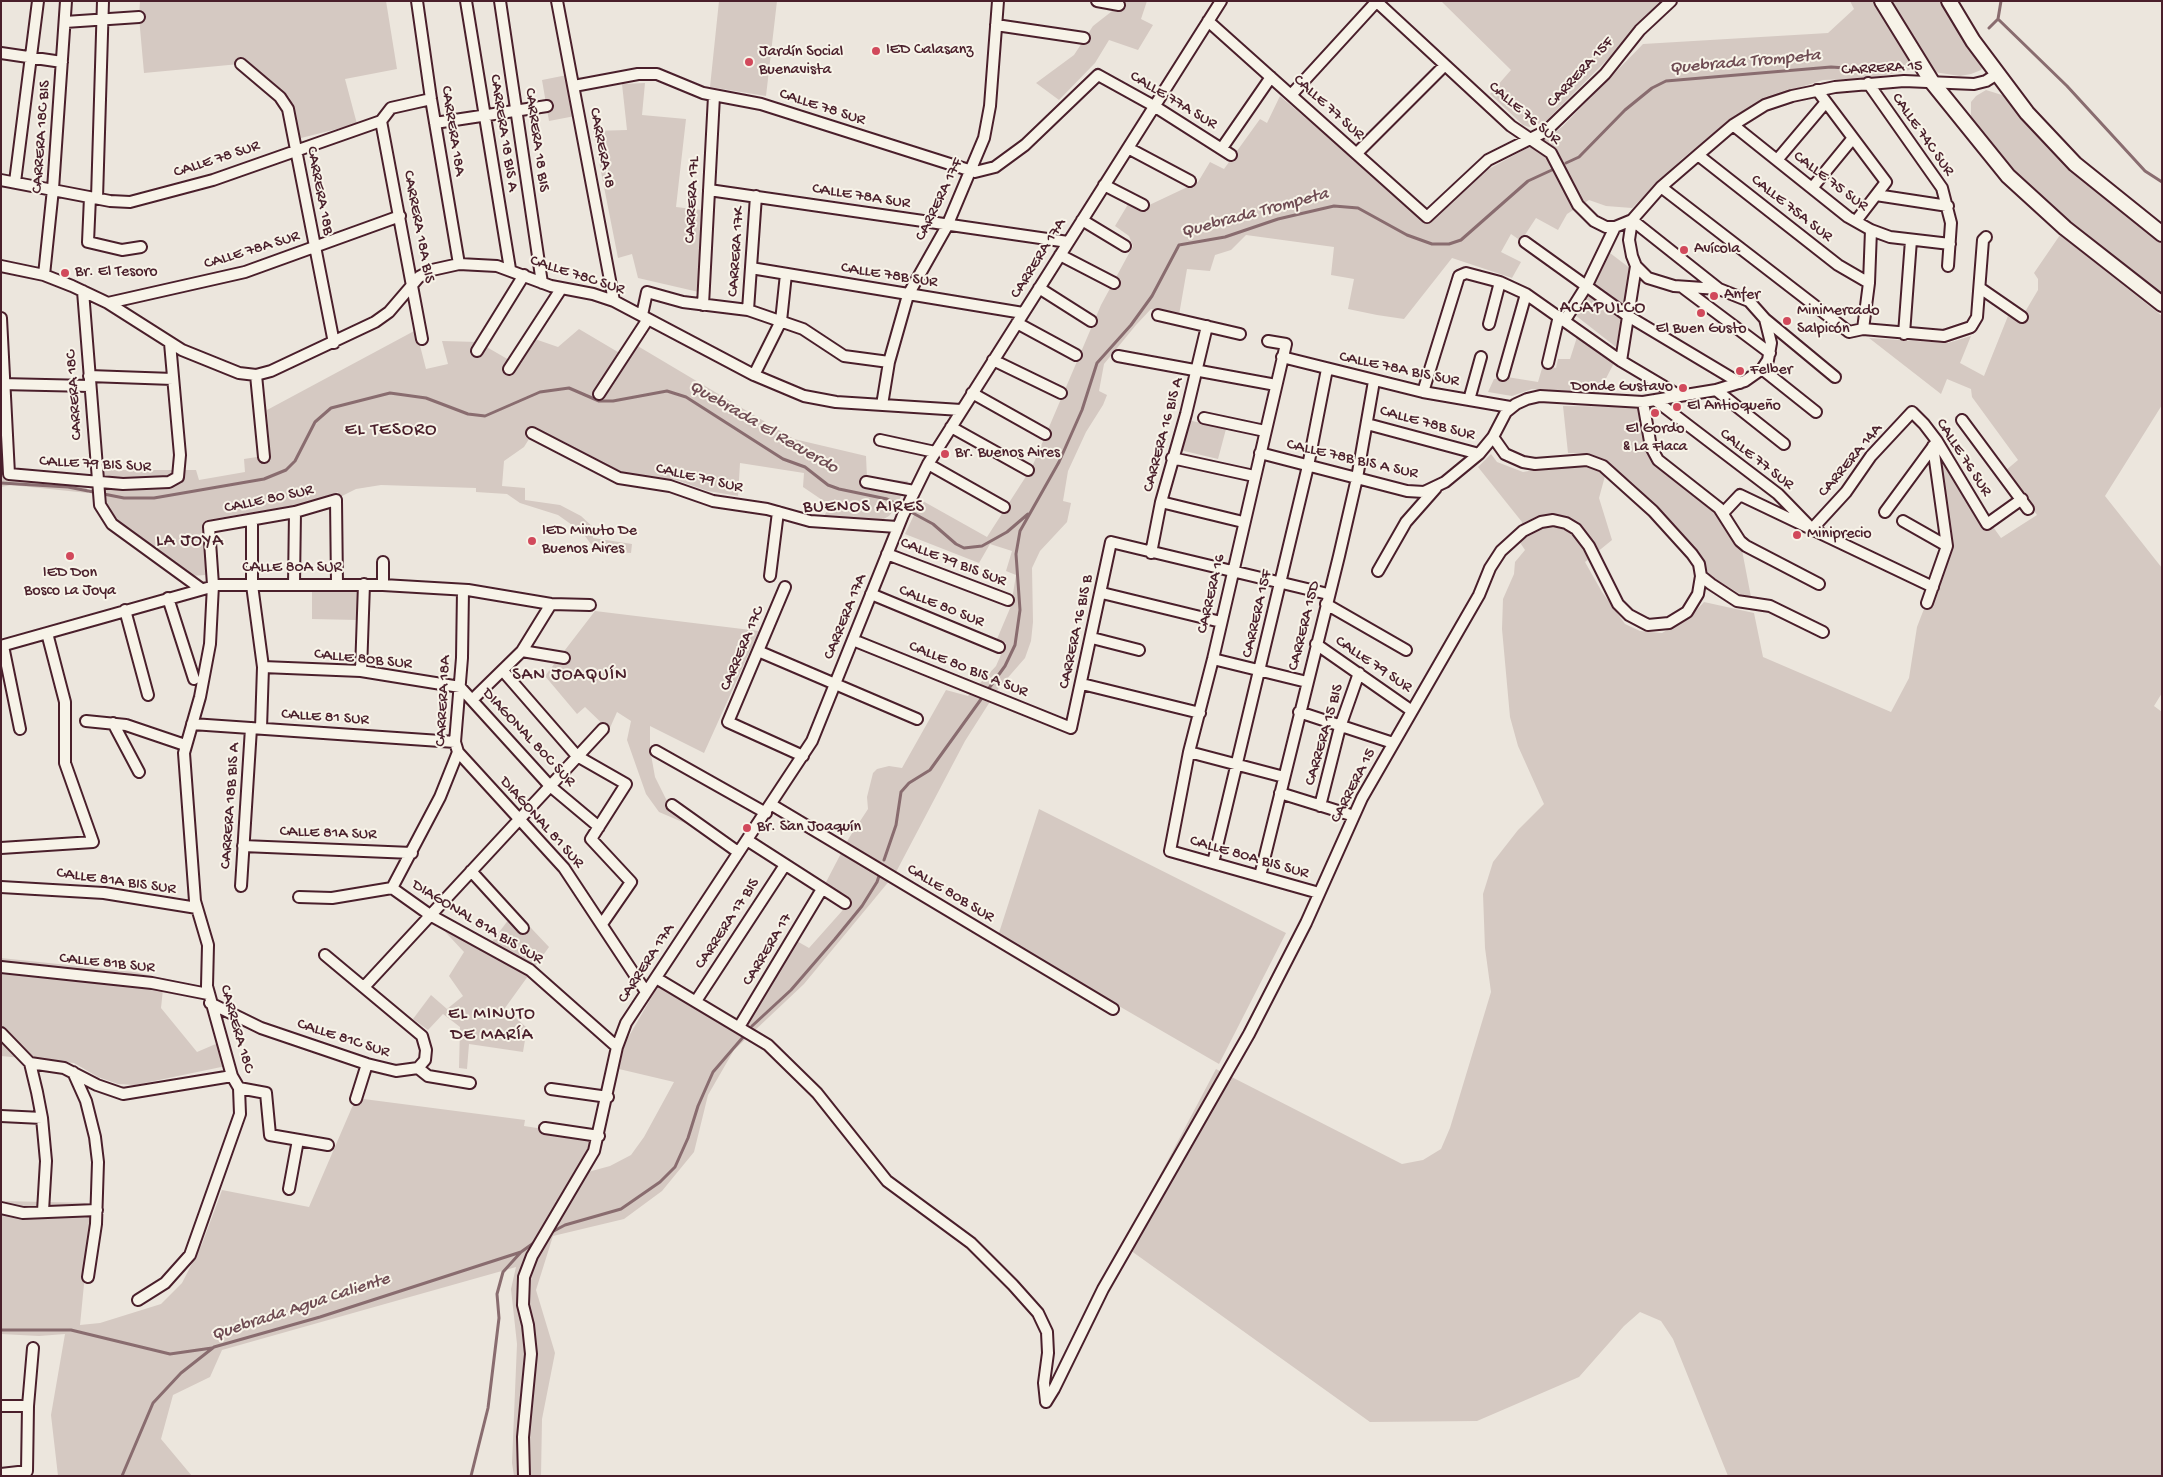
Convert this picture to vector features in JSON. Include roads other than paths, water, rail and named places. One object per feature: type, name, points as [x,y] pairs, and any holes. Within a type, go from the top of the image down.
[{"type":"highway","points":[[1882,1],[1932,82],[1978,142],[2013,181],[2065,228],[2162,304]]},
{"type":"highway","points":[[1949,1],[1997,74],[2027,113],[2075,164],[2162,234]]},
{"type":"street","points":[[14,182],[38,1]]},
{"type":"street","name":"CARRERA 18C BIS","points":[[44,275],[53,189],[66,1]]},
{"type":"street","points":[[104,1],[94,197],[88,242],[122,250],[142,247]]},
{"type":"street","name":"CARRERA 18A","points":[[417,1],[431,99],[459,264]]},
{"type":"street","name":"CARRERA 18 BIS A","points":[[466,1],[510,269]]},
{"type":"street","name":"CARRERA 18 BIS","points":[[500,1],[542,283]]},
{"type":"street","name":"CARRERA 18","points":[[557,1],[614,301]]},
{"type":"street","name":"CARRERA 17F","points":[[882,405],[889,362],[908,295],[947,226],[972,172],[984,138],[989,113],[998,1]]},
{"type":"street","points":[[1097,1],[1119,6]]},
{"type":"street","name":"CARRERA 17A","points":[[524,1476],[524,1437],[531,1354],[522,1296],[524,1277],[532,1256],[594,1151],[608,1097],[617,1047],[626,1023],[738,852],[769,809],[817,731],[902,515],[928,464],[1221,1]]},
{"type":"street","points":[[1291,95],[1377,1]]},
{"type":"street","name":"CALLE 76 SUR","points":[[1377,1],[1511,126],[1551,153],[1578,205],[1594,221],[1606,227],[1615,227]]},
{"type":"street","name":"CARRERA 15F","points":[[1427,217],[1488,160],[1510,147],[1530,140],[1546,131],[1605,74],[1640,30],[1671,1]]},
{"type":"street","points":[[65,22],[139,17]]},
{"type":"street","name":"CALLE 77 SUR","points":[[1208,21],[1427,217]]},
{"type":"street","points":[[996,25],[1084,38]]},
{"type":"street","points":[[1,53],[62,62]]},
{"type":"street","name":"CARRERA 18B","points":[[241,64],[284,102],[288,108],[334,343]]},
{"type":"street","points":[[1356,154],[1445,65]]},
{"type":"street","name":"CALLE 78 SUR","points":[[574,86],[638,74],[657,74],[684,87],[714,96],[761,104],[972,172]]},
{"type":"street","name":"CARRERA 15","points":[[1632,220],[1661,187],[1698,155],[1733,126],[1765,105],[1817,90],[1868,83],[1932,82],[1974,84],[1986,81],[1997,74]]},
{"type":"street","name":"CALLE 77A SUR","points":[[972,172],[989,170],[1014,154],[1098,75],[1154,106],[1231,155]]},
{"type":"street","points":[[1222,148],[1271,77]]},
{"type":"street","name":"CALLE 74C SUR","points":[[1868,83],[1938,180],[1948,206],[1951,223],[1948,266]]},
{"type":"street","points":[[1817,90],[1886,182],[1856,221]]},
{"type":"street","name":"CARRERA 17L","points":[[702,305],[714,96]]},
{"type":"street","name":"CALLE 78 SUR","points":[[1,180],[130,202],[213,180],[381,121],[391,108],[431,99]]},
{"type":"street","points":[[1777,160],[1826,102]]},
{"type":"street","points":[[435,124],[547,106]]},
{"type":"street","name":"CARRERA 18A BIS","points":[[381,121],[414,283],[422,338]]},
{"type":"street","name":"CALLE 75 SUR","points":[[1733,126],[1812,188],[1871,230],[1890,237],[1950,244]]},
{"type":"street","points":[[1812,188],[1853,138]]},
{"type":"street","points":[[1128,148],[1190,181]]},
{"type":"street","name":"CALLE 75A SUR","points":[[1698,155],[1838,265],[1869,283]]},
{"type":"street","points":[[1104,185],[1143,205]]},
{"type":"street","points":[[1661,187],[1850,332],[1863,329],[1904,334],[1951,334],[1971,327],[1977,317],[1983,240],[1986,238]]},
{"type":"street","name":"CALLE 78A SUR","points":[[709,190],[947,226],[1068,242]]},
{"type":"street","points":[[1876,195],[1948,206]]},
{"type":"street","name":"CARRERA 17K","points":[[748,310],[756,196]]},
{"type":"street","name":"CALLE 78A SUR","points":[[108,303],[244,272],[400,216]]},
{"type":"street","points":[[1082,220],[1125,246]]},
{"type":"street","points":[[1548,363],[1562,318],[1587,285],[1615,227],[1632,220]]},
{"type":"street","points":[[1621,361],[1636,266],[1629,240],[1632,220]]},
{"type":"street","points":[[1632,220],[1719,289],[1749,302],[1765,319],[1835,377]]},
{"type":"street","points":[[1863,329],[1869,283],[1871,230]]},
{"type":"street","points":[[1904,334],[1911,240]]},
{"type":"street","points":[[1525,242],[1628,316],[1740,383]]},
{"type":"street","points":[[1060,254],[1114,283]]},
{"type":"street","name":"CALLE 78C SUR","points":[[256,375],[271,371],[334,343],[383,317],[414,283],[432,270],[459,264],[498,266],[560,289],[593,294],[614,301],[754,375],[794,393],[813,398],[961,410]]},
{"type":"street","points":[[1,266],[44,275],[83,290],[108,303],[170,343],[239,373],[256,375],[264,457]]},
{"type":"street","points":[[1636,266],[1648,278],[1656,282],[1682,287],[1719,289]]},
{"type":"street","name":"CALLE 78B SUR","points":[[751,268],[1023,313]]},
{"type":"street","points":[[1422,392],[1459,276],[1466,273],[1500,282],[1526,294],[1621,361],[1680,396]]},
{"type":"street","points":[[754,375],[781,321],[786,274]]},
{"type":"street","points":[[477,351],[524,275]]},
{"type":"street","points":[[1489,324],[1500,282]]},
{"type":"street","points":[[1682,287],[1770,353]]},
{"type":"street","points":[[1039,288],[1091,321]]},
{"type":"street","points":[[1980,288],[2022,317]]},
{"type":"street","points":[[509,369],[560,289]]},
{"type":"street","name":"CARRERA 18C","points":[[83,290],[97,490]]},
{"type":"street","points":[[599,394],[645,317],[647,292],[702,305],[748,310],[803,329],[844,356],[889,362]]},
{"type":"street","points":[[1503,375],[1526,294]]},
{"type":"street","points":[[1158,315],[1240,334]]},
{"type":"street","points":[[1,318],[3,384],[173,379],[170,343]]},
{"type":"street","points":[[1378,571],[1406,522],[1437,487],[1479,454],[1493,437],[1510,407],[1521,401],[1540,396],[1643,402],[1716,390],[1740,383],[1762,370],[1770,353],[1770,336],[1765,319]]},
{"type":"street","points":[[1016,323],[1076,355]]},
{"type":"street","name":"CARRERA 16 BIS A","points":[[1151,553],[1161,502],[1197,370],[1206,326]]},
{"type":"street","name":"CARRERA 16","points":[[1170,851],[1189,752],[1213,659],[1286,344],[1268,341]]},
{"type":"street","points":[[1118,356],[1276,385]]},
{"type":"street","name":"CALLE 78A BIS SUR","points":[[1282,357],[1327,370],[1422,392],[1510,407]]},
{"type":"street","points":[[1469,400],[1481,357]]},
{"type":"street","points":[[993,360],[1061,393]]},
{"type":"street","name":"CARRERA 15F","points":[[1213,864],[1308,466],[1327,370]]},
{"type":"street","points":[[1762,370],[1816,412]]},
{"type":"street","name":"CALLE 79 BIS SUR","points":[[3,384],[9,474],[97,490],[169,482],[178,477],[180,455],[173,379]]},
{"type":"street","name":"CARRERA 15D","points":[[1260,876],[1356,478],[1374,381]]},
{"type":"street","points":[[1716,390],[1784,444]]},
{"type":"street","points":[[972,393],[1045,434]]},
{"type":"street","name":"CALLE 77 SUR","points":[[1655,400],[1778,494],[1812,528]]},
{"type":"street","points":[[1643,402],[1649,440],[1654,456],[1723,513],[1740,541],[1751,550],[1819,584]]},
{"type":"street","name":"CALLE 76 SUR","points":[[1912,412],[1924,424],[1987,524],[2022,499]]},
{"type":"street","name":"CARRERA 14A","points":[[1812,528],[1846,492],[1871,456],[1912,412]]},
{"type":"street","points":[[1204,418],[1265,431]]},
{"type":"street","points":[[1962,420],[2028,509]]},
{"type":"street","name":"CALLE 78B SUR","points":[[1366,424],[1479,454]]},
{"type":"street","points":[[951,427],[1028,470]]},
{"type":"street","name":"CALLE 79 SUR","points":[[532,434],[618,478],[670,486],[713,501],[778,512],[810,521],[898,527]]},
{"type":"street","points":[[1493,437],[1505,454],[1523,462],[1535,464],[1587,460],[1603,466],[1660,518],[1696,559],[1701,576],[1737,601],[1770,606],[1823,632]]},
{"type":"street","points":[[880,440],[935,452]]},
{"type":"street","points":[[1885,512],[1935,443]]},
{"type":"street","points":[[1927,603],[1947,546],[1935,443]]},
{"type":"street","name":"CALLE 78B BIS A SUR","points":[[1260,453],[1407,491],[1424,492],[1437,487]]},
{"type":"street","points":[[1172,458],[1254,476]]},
{"type":"street","points":[[928,464],[1004,507]]},
{"type":"street","points":[[866,482],[914,491]]},
{"type":"street","points":[[97,490],[103,512],[112,524],[200,588]]},
{"type":"street","points":[[1723,513],[1740,495],[1933,587]]},
{"type":"street","name":"CALLE 80 SUR","points":[[213,585],[209,527],[294,512],[336,500],[337,584]]},
{"type":"street","points":[[1161,502],[1244,522]]},
{"type":"street","points":[[294,512],[294,584]]},
{"type":"street","points":[[770,576],[778,512]]},
{"type":"street","points":[[252,520],[252,584]]},
{"type":"street","name":"CARRERA 15","points":[[739,1027],[768,1046],[817,1092],[887,1181],[971,1243],[1014,1285],[1038,1313],[1047,1332],[1048,1353],[1044,1383],[1046,1402],[1103,1289],[1227,1072],[1293,948],[1354,816],[1393,744],[1479,595],[1495,560],[1507,544],[1528,528],[1541,522],[1553,520],[1566,523],[1576,529],[1596,558],[1618,604],[1629,614],[1648,625],[1662,624],[1682,616],[1698,594],[1701,576]]},
{"type":"street","points":[[1903,521],[1947,546]]},
{"type":"street","name":"CARRERA 16 BIS B","points":[[1071,728],[1112,542],[1151,553]]},
{"type":"street","points":[[1151,553],[1280,583],[1327,599],[1406,650]]},
{"type":"street","name":"CALLE 79 BIS SUR","points":[[887,554],[1008,600]]},
{"type":"street","points":[[383,562],[383,585]]},
{"type":"street","name":"CARRERA 18B BIS A","points":[[241,886],[243,846],[263,667],[252,584]]},
{"type":"street","points":[[361,671],[364,584]]},
{"type":"street","points":[[86,721],[138,728],[185,745],[192,724],[210,644],[213,585]]},
{"type":"street","name":"CALLE 80A SUR","points":[[2,646],[213,585],[383,585],[463,590],[551,604],[590,605]]},
{"type":"street","name":"CARRERA 17C","points":[[785,587],[728,722],[803,756]]},
{"type":"street","name":"CARRERA 18A","points":[[392,888],[440,797],[456,747],[463,590]]},
{"type":"street","points":[[1102,593],[1221,622]]},
{"type":"street","name":"CALLE 80 SUR","points":[[871,594],[999,647]]},
{"type":"street","points":[[168,598],[194,679]]},
{"type":"street","points":[[472,700],[522,651],[551,604]]},
{"type":"street","points":[[125,610],[148,695]]},
{"type":"street","points":[[1,848],[93,842],[64,763],[65,702],[47,633]]},
{"type":"street","points":[[1092,638],[1139,650]]},
{"type":"street","name":"CALLE 80 BIS A SUR","points":[[853,640],[1071,728]]},
{"type":"street","name":"CALLE 79 SUR","points":[[1316,644],[1412,711]]},
{"type":"street","points":[[2,646],[20,729]]},
{"type":"street","points":[[522,651],[564,658]]},
{"type":"street","points":[[758,651],[916,719]]},
{"type":"street","points":[[1213,659],[1307,682]]},
{"type":"street","name":"CALLE 80B SUR","points":[[263,667],[361,671],[460,687]]},
{"type":"street","points":[[503,671],[577,756],[626,784],[591,839],[631,882],[602,924]]},
{"type":"street","name":"CARRERA 15 BIS","points":[[1320,806],[1340,727],[1358,673]]},
{"type":"street","points":[[1082,684],[1200,713]]},
{"type":"street","name":"DIAGONAL 80C SUR","points":[[460,687],[550,786],[599,827]]},
{"type":"street","points":[[1299,712],[1393,744]]},
{"type":"street","points":[[112,723],[139,772]]},
{"type":"street","name":"CALLE 81 SUR","points":[[192,724],[256,728],[456,747]]},
{"type":"street","points":[[364,987],[603,729]]},
{"type":"street","name":"CARRERA 18C","points":[[138,1300],[172,1277],[190,1254],[199,1234],[238,1123],[240,1105],[239,1088],[232,1076],[209,999],[208,945],[197,908],[194,890],[185,745]]},
{"type":"street","name":"DIAGONAL 81 SUR","points":[[456,747],[518,820],[564,868],[646,992]]},
{"type":"street","name":"CALLE 80B SUR","points":[[656,751],[769,809],[1113,1010]]},
{"type":"street","points":[[1189,752],[1284,777]]},
{"type":"street","points":[[1280,794],[1354,816]]},
{"type":"street","points":[[672,806],[738,852]]},
{"type":"street","points":[[747,840],[844,903]]},
{"type":"street","name":"CALLE 81A SUR","points":[[243,846],[412,853]]},
{"type":"street","name":"CALLE 80A BIS SUR","points":[[1170,851],[1319,893]]},
{"type":"street","name":"CARRERA 17 BIS","points":[[696,1000],[785,865]]},
{"type":"street","points":[[471,871],[523,928]]},
{"type":"street","name":"CALLE 81A BIS SUR","points":[[1,887],[104,893],[197,908]]},
{"type":"street","name":"DIAGONAL 81A BIS SUR","points":[[299,897],[332,898],[392,888],[430,915],[530,970],[617,1047]]},
{"type":"street","name":"CARRERA 17","points":[[739,1027],[822,889]]},
{"type":"street","points":[[325,955],[424,1039],[425,1060],[418,1068]]},
{"type":"street","name":"CALLE 81B SUR","points":[[1,967],[152,983],[209,999]]},
{"type":"street","points":[[656,978],[739,1027]]},
{"type":"street","name":"CALLE 81C SUR","points":[[209,999],[261,1028],[367,1064],[396,1071],[418,1068],[428,1076],[470,1083]]},
{"type":"street","points":[[1,1033],[30,1063],[42,1118],[46,1161],[44,1211]]},
{"type":"street","points":[[30,1063],[54,1065],[123,1094],[232,1076]]},
{"type":"street","points":[[356,1099],[367,1064]]},
{"type":"street","points":[[72,1072],[86,1101],[95,1137],[98,1162],[97,1210],[88,1277]]},
{"type":"street","points":[[239,1088],[266,1093],[270,1135],[328,1145]]},
{"type":"street","points":[[551,1089],[608,1097]]},
{"type":"street","points":[[1,1116],[42,1118]]},
{"type":"street","points":[[545,1128],[599,1136]]},
{"type":"street","points":[[289,1189],[298,1140]]},
{"type":"street","points":[[1,1208],[23,1213],[97,1210]]},
{"type":"street","points":[[1,1474],[25,1472],[33,1348]]},
{"type":"street","points":[[1,1406],[28,1406]]},
{"type":"waterway","name":"Quebrada Trompeta","points":[[1989,28],[1998,19],[2001,1]]},
{"type":"waterway","points":[[1998,19],[2067,86],[2145,171],[2162,182]]},
{"type":"waterway","name":"Quebrada Trompeta","points":[[1566,163],[1579,157],[1625,110],[1652,88],[1666,81],[1831,67],[1861,69],[1896,65]]},
{"type":"waterway","name":"Quebrada Trompeta","points":[[884,860],[896,825],[901,792],[909,783],[930,770],[1005,666],[1015,645],[1020,610],[1016,554],[1020,531],[1059,462],[1082,410],[1097,363],[1131,325],[1152,296],[1179,245],[1225,237],[1278,219],[1334,206],[1358,208],[1407,235],[1432,244],[1449,244],[1461,240],[1528,181],[1554,169]]},
{"type":"waterway","name":"Quebrada El Recuerdo","points":[[1,483],[68,487],[124,498],[154,498],[264,479],[286,470],[295,461],[315,422],[331,408],[390,393],[426,398],[468,414],[485,416],[540,392],[569,388],[599,401],[613,401],[667,391],[686,397],[783,459],[805,467],[828,485],[887,499],[933,524],[956,544],[964,548],[982,546],[1007,532],[1028,514]]},
{"type":"waterway","name":"Quebrada Trompeta","points":[[752,1026],[791,990],[835,939],[862,906],[877,882],[880,873]]},
{"type":"waterway","name":"Quebrada Trompeta","points":[[550,1233],[565,1225],[621,1209],[660,1182],[675,1167],[713,1072],[744,1036]]},
{"type":"waterway","name":"Quebrada Trompeta","points":[[471,1476],[488,1408],[499,1318],[497,1294],[503,1272],[521,1252],[535,1242]]},
{"type":"waterway","name":"Quebrada Agua Caliente","points":[[122,1476],[153,1403],[181,1373],[214,1347],[320,1317],[521,1252]]},
{"type":"waterway","points":[[1,1330],[71,1330],[170,1354],[212,1348]]},
{"type":"place","name":"IED Calasanz","points":[[876,51]]},
{"type":"place","name":"Jardín Social Buenavista","points":[[749,62]]},
{"type":"place","name":"Avícola","points":[[1684,250]]},
{"type":"place","name":"Br. El Tesoro","points":[[65,273]]},
{"type":"place","name":"Anfer","points":[[1714,296]]},
{"type":"place","name":"El Buen Gusto","points":[[1701,313]]},
{"type":"place","name":"MiniMercado Salpicón","points":[[1787,321]]},
{"type":"place","name":"Felber","points":[[1740,371]]},
{"type":"place","name":"Donde Gustavo","points":[[1683,388]]},
{"type":"place","name":"El Antioqueño","points":[[1677,407]]},
{"type":"place","name":"El Gordo & La Flaca","points":[[1655,413]]},
{"type":"place","name":"Br. Buenos Aires","points":[[945,454]]},
{"type":"place","name":"Miniprecio","points":[[1797,535]]},
{"type":"place","name":"IED Minuto De Buenos Aires","points":[[532,541]]},
{"type":"place","name":"IED Don Bosco La Joya","points":[[70,556]]},
{"type":"place","name":"Br. San Joaquín","points":[[747,828]]},
{"type":"district","name":"ACAPULCO","points":[[1603,309]]},
{"type":"district","name":"EL TESORO","points":[[391,431]]},
{"type":"district","name":"BUENOS AIRES","points":[[864,508]]},
{"type":"district","name":"LA JOYA","points":[[190,542]]},
{"type":"district","name":"SAN JOAQUÍN","points":[[570,676]]},
{"type":"district","name":"EL MINUTO DE MARÍA","points":[[492,1025]]}]
